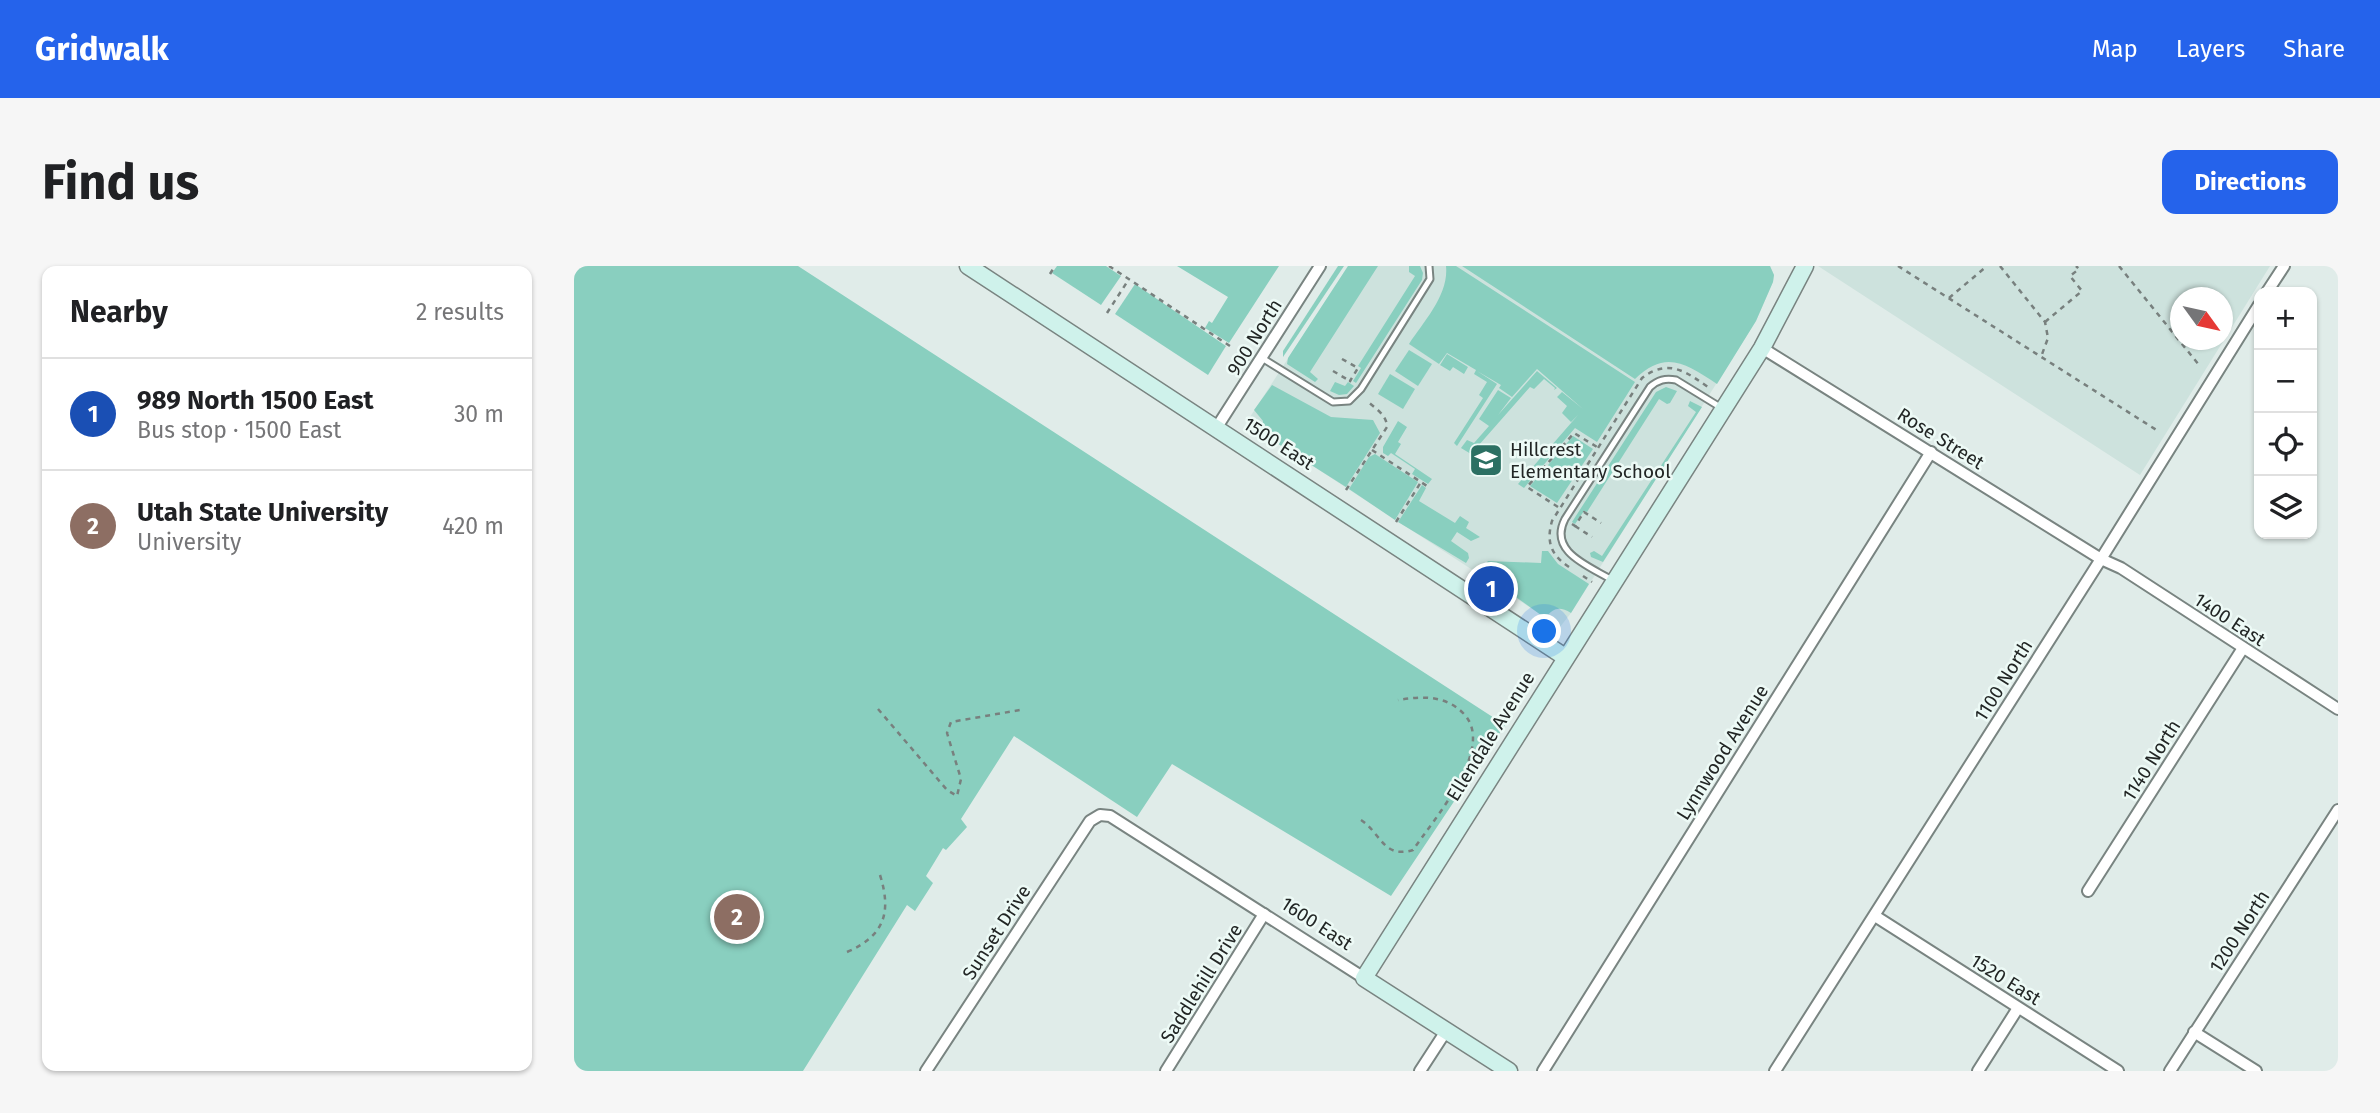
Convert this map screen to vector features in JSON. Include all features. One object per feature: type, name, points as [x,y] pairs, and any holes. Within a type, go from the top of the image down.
[{"type":"street","name":"1500 East","points":[[968,266],[1565,657]]},
{"type":"street","name":"900 North","points":[[1217,428],[1320,266]]},
{"type":"street","name":"Ellendale Avenue","points":[[1364,978],[1762,348],[1805,266]]},
{"type":"street","points":[[2270,287],[2284,266]]},
{"type":"street","name":"1100 North","points":[[1775,1071],[2254,313]]},
{"type":"street","name":"Rose Street","points":[[1762,348],[2101,559]]},
{"type":"street","name":"Lynnwood Avenue","points":[[1543,1071],[1931,452]]},
{"type":"street","name":"1400 East","points":[[2101,559],[2121,568],[2338,709]]},
{"type":"street","name":"1140 North","points":[[2088,891],[2243,648]]},
{"type":"street","name":"1200 North","points":[[2169,1071],[2338,810]]},
{"type":"street","name":"1600 East","points":[[1100,815],[1110,816],[1509,1071]]},
{"type":"street","name":"Sunset Drive","points":[[926,1071],[1090,821],[1100,815]]},
{"type":"street","name":"Saddlehill Drive","points":[[1166,1071],[1264,914]]},
{"type":"street","name":"1520 East","points":[[1875,915],[2118,1071]]},
{"type":"street","points":[[1978,1071],[2018,1008]]},
{"type":"street","points":[[1420,1071],[1446,1031]]},
{"type":"street","points":[[2194,1032],[2256,1071]]},
{"type":"lane","points":[[1262,358],[1333,402],[1349,401],[1361,389],[1430,279],[1429,266]]},
{"type":"lane","points":[[1613,581],[1564,548],[1560,531],[1572,508],[1650,387],[1656,382],[1676,380],[1723,409]]},
{"type":"path","points":[[1050,274],[1055,266]]},
{"type":"path","points":[[1110,266],[1230,346]]},
{"type":"path","points":[[1898,266],[2158,431]]},
{"type":"path","points":[[1949,298],[1987,266]]},
{"type":"path","points":[[2000,266],[2045,321],[2048,338],[2041,357]]},
{"type":"path","points":[[2045,321],[2082,290],[2070,276],[2078,269],[2076,266]]},
{"type":"path","points":[[2119,266],[2199,365]]},
{"type":"path","points":[[1107,313],[1129,279]]},
{"type":"path","points":[[1334,371],[1352,382],[1358,368],[1342,359]]},
{"type":"path","points":[[1346,490],[1387,427],[1381,413],[1367,401]]},
{"type":"path","points":[[1559,507],[1527,487],[1574,433],[1597,447]]},
{"type":"path","points":[[1372,450],[1427,486]]},
{"type":"path","points":[[1396,522],[1421,482]]},
{"type":"path","points":[[1592,537],[1574,525],[1584,512],[1601,523]]},
{"type":"path","points":[[1361,820],[1370,826],[1393,852],[1413,850],[1469,761],[1475,740],[1472,722],[1458,707],[1441,699],[1420,697],[1398,700]]},
{"type":"path","points":[[877,709],[947,789],[957,796],[961,779],[947,733],[951,722],[1020,710]]},
{"type":"path","points":[[847,952],[864,944],[882,922],[886,908],[880,875]]},
{"type":"shaded area","name":"Hillcrest Elementary School","points":[[1348,266],[1770,266],[1774,275],[1756,321],[1560,627],[1250,423],[1250,417]]},
{"type":"shaded area","points":[[1818,266],[2270,266],[2257,287],[2254,287],[2254,292],[2233,325],[2233,287],[2170,287],[2170,350],[2218,350],[2140,475]]},
{"type":"green space","points":[[574,266],[798,266],[1505,725],[1391,896],[1172,764],[1137,817],[1014,736],[961,819],[967,827],[946,850],[943,848],[926,876],[933,883],[915,911],[907,905],[803,1071],[574,1071]]},
{"type":"green space","points":[[1057,266],[1106,266],[1121,276],[1101,305],[1052,273]]},
{"type":"green space","points":[[1177,266],[1279,266],[1229,343],[1205,328],[1209,321],[1212,323],[1228,297]]},
{"type":"green space","points":[[1338,266],[1344,266],[1283,357],[1283,351]]},
{"type":"green space","points":[[1348,266],[1378,266],[1310,372],[1318,379],[1315,382],[1287,364],[1288,358]]},
{"type":"green space","points":[[1409,266],[1420,266],[1422,280],[1356,383],[1353,381],[1361,368],[1358,366],[1415,276],[1409,272]]},
{"type":"green space","points":[[1446,266],[1456,266],[1635,382],[1597,442],[1575,428],[1524,488],[1518,484],[1578,415],[1571,422],[1562,413],[1567,406],[1557,397],[1562,392],[1583,409],[1537,369],[1512,397],[1499,388],[1501,385],[1477,371],[1497,384],[1457,446],[1454,443],[1483,398],[1479,395],[1487,382],[1474,374],[1476,370],[1447,353],[1439,364],[1409,344],[1440,297]]},
{"type":"green space","points":[[1462,266],[1770,266],[1774,275],[1756,321],[1717,384],[1686,366],[1666,362],[1646,370],[1635,379]]},
{"type":"green space","points":[[1135,284],[1226,346],[1208,375],[1115,314]]},
{"type":"green space","points":[[1409,350],[1432,364],[1418,386],[1395,371]]},
{"type":"green space","points":[[1447,354],[1468,367],[1464,374],[1453,367],[1450,371],[1440,365]]},
{"type":"green space","points":[[1537,371],[1557,388],[1554,390],[1544,379],[1534,389],[1530,387],[1471,454],[1461,448],[1467,440],[1474,443],[1489,426],[1479,419],[1498,390],[1511,398],[1498,415]]},
{"type":"green space","points":[[1390,374],[1415,389],[1403,409],[1378,394]]},
{"type":"green space","points":[[1335,382],[1345,386],[1348,382],[1354,386],[1347,394],[1339,395],[1330,391]]},
{"type":"green space","points":[[1272,385],[1331,417],[1373,420],[1380,433],[1346,487],[1261,433],[1263,421],[1254,410]]},
{"type":"green space","points":[[1666,387],[1677,391],[1670,403],[1659,399],[1587,512],[1584,511],[1575,524],[1572,522],[1656,392]]},
{"type":"green space","points":[[1690,401],[1702,407],[1603,562],[1591,557],[1590,553],[1594,551],[1602,556],[1696,412],[1688,406]]},
{"type":"green space","points":[[1398,421],[1407,427],[1398,442],[1401,444],[1395,454],[1432,479],[1428,484],[1412,474],[1415,469],[1391,453],[1388,456],[1383,453],[1383,447]]},
{"type":"green space","points":[[1573,436],[1593,449],[1557,503],[1530,486]]},
{"type":"green space","points":[[1375,454],[1418,482],[1395,520],[1349,489],[1369,457]]},
{"type":"green space","points":[[1422,485],[1426,488],[1419,501],[1455,523],[1460,516],[1469,522],[1466,528],[1480,537],[1471,541],[1457,532],[1451,541],[1468,553],[1466,563],[1398,522]]},
{"type":"green space","points":[[1542,551],[1548,551],[1558,564],[1589,584],[1571,613],[1557,609],[1545,618],[1480,571],[1488,561],[1541,563]]},
{"type":"place","name":"Hillcrest Elementary School","points":[[1486,460]]},
{"type":"place","name":"989 North 1500 East","points":[[1491,589]]},
{"type":"place","name":"Utah State University","points":[[737,917]]}]
